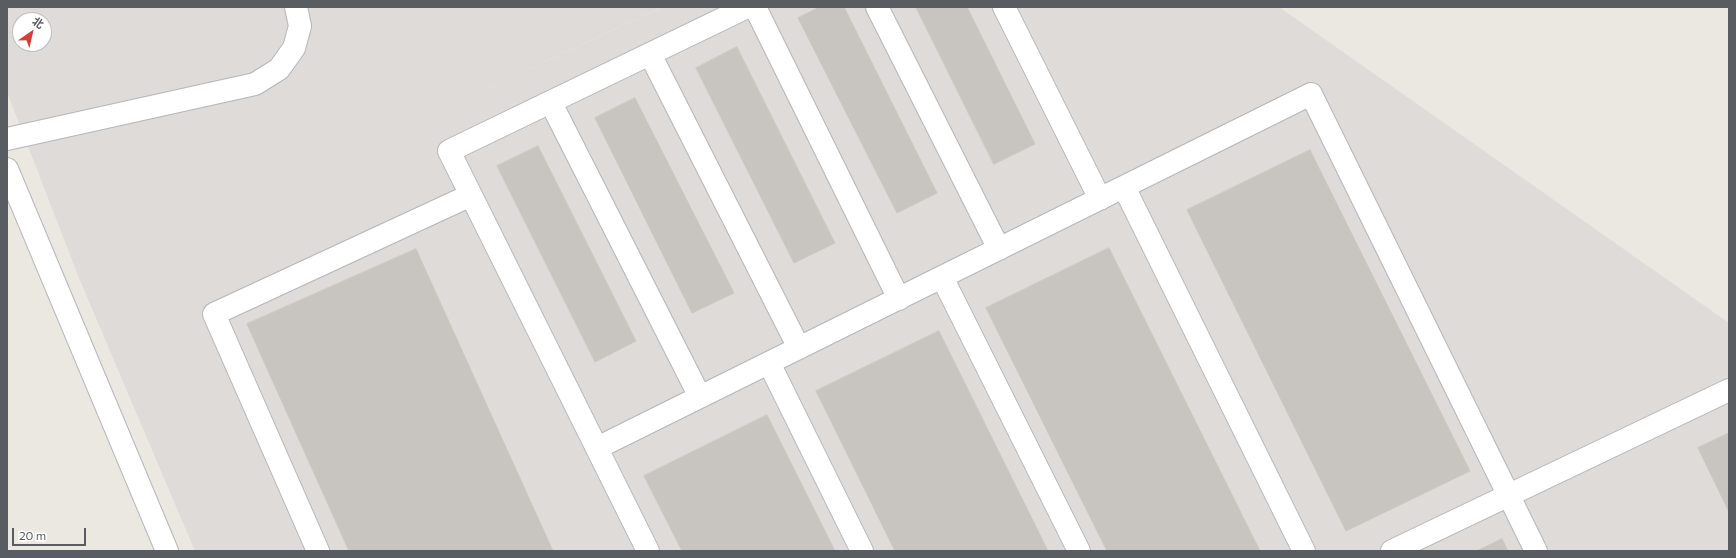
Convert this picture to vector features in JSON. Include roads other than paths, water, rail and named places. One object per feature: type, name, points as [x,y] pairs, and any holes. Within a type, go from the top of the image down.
[{"type":"street","points":[[7,139],[255,84],[279,69],[294,48],[300,26],[296,7]]},
{"type":"street","points":[[648,551],[449,151],[747,7]]},
{"type":"street","points":[[755,7],[899,299]]},
{"type":"street","points":[[877,7],[999,249]]},
{"type":"street","points":[[1004,7],[1100,198]]},
{"type":"street","points":[[650,54],[799,348]]},
{"type":"street","points":[[597,448],[1311,94],[1536,551]]},
{"type":"street","points":[[551,103],[700,397]]},
{"type":"street","points":[[7,169],[167,551]]},
{"type":"street","points":[[1124,187],[1304,551]]},
{"type":"street","points":[[318,551],[214,314],[471,195]]},
{"type":"street","points":[[942,277],[1079,551]]},
{"type":"street","points":[[769,363],[862,551]]},
{"type":"street","points":[[1392,551],[1729,390]]}]
